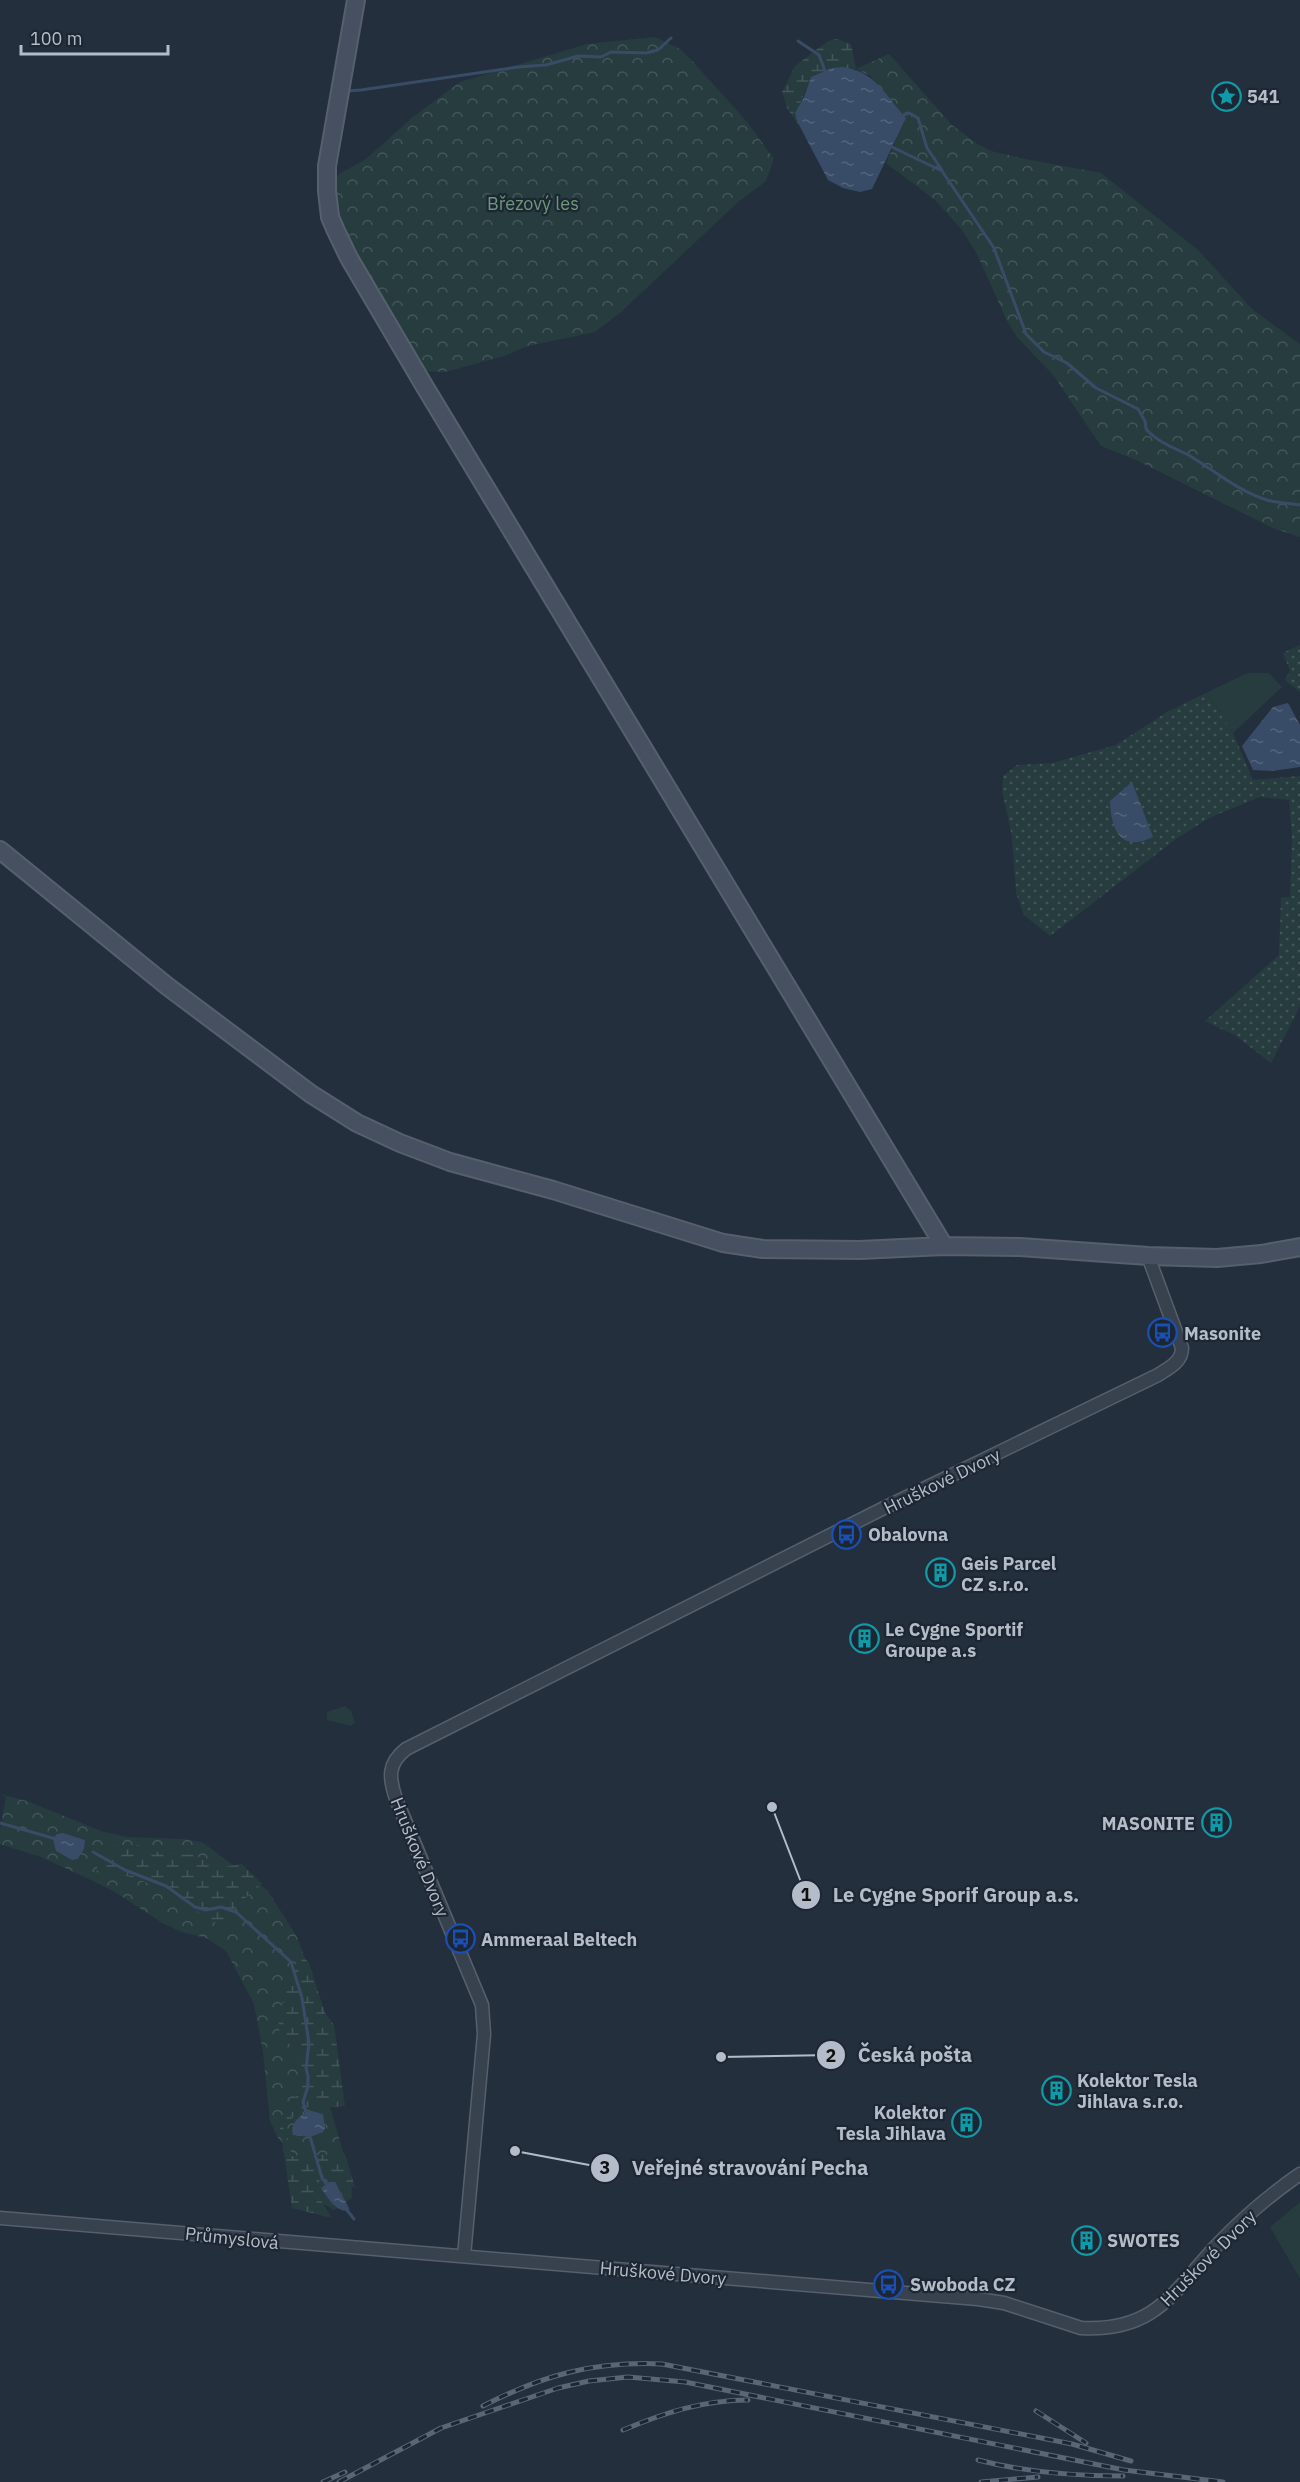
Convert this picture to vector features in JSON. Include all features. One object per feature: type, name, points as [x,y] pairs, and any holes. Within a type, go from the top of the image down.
[{"type":"street","points":[[356,0],[327,166],[330,217],[349,258],[944,1246]]},
{"type":"street","points":[[0,850],[167,986],[271,1066],[357,1123],[400,1143],[450,1162],[553,1190],[723,1243],[763,1249],[1020,1247],[1148,1256],[1217,1258],[1261,1254],[1300,1247]]},
{"type":"street","name":"Hruškové Dvory","points":[[1148,1256],[1182,1348],[1180,1358],[1173,1365],[1158,1375],[880,1510],[416,1743],[393,1761],[391,1780],[396,1799],[482,2005],[484,2042],[464,2256],[978,2299],[1004,2303],[1081,2328],[1094,2329],[1133,2321],[1164,2305],[1246,2216],[1300,2174]]},
{"type":"street","name":"Průmyslová","points":[[0,2218],[464,2256]]},
{"type":"green space","name":"Březový les","points":[[655,37],[680,49],[747,122],[774,159],[766,181],[737,203],[621,312],[595,332],[528,346],[504,356],[445,372],[422,371],[336,221],[332,188],[339,174],[366,159],[413,117],[460,82],[587,44]]},
{"type":"green space","points":[[837,39],[851,44],[856,69],[833,68],[811,77],[799,109],[800,127],[787,108],[782,92],[795,66],[828,41]]},
{"type":"green space","points":[[889,54],[952,125],[976,143],[991,151],[1101,173],[1198,250],[1252,309],[1300,344],[1300,537],[1273,528],[1136,460],[1101,446],[1054,376],[1017,337],[1006,319],[977,254],[962,230],[935,200],[886,163],[906,118],[870,76],[856,69]]},
{"type":"green space","points":[[1300,645],[1300,692],[1285,680],[1290,671],[1283,653]]},
{"type":"green space","points":[[1247,673],[1269,673],[1282,687],[1233,733],[1206,693]]},
{"type":"green space","points":[[1206,693],[1233,733],[1253,780],[1300,776],[1300,1006],[1271,1063],[1236,1036],[1205,1021],[1279,955],[1281,898],[1290,897],[1292,837],[1289,800],[1260,797],[1209,818],[1176,839],[1050,936],[1024,915],[1016,893],[1012,837],[1002,790],[1003,776],[1017,765],[1052,763],[1116,745],[1167,712]]},
{"type":"green space","points":[[345,1706],[351,1711],[355,1722],[351,1726],[327,1720],[327,1712]]},
{"type":"green space","points":[[0,1794],[27,1801],[101,1831],[127,1837],[202,1842],[268,1891],[297,1937],[319,1995],[330,2107],[351,2179],[352,2198],[346,2202],[339,2189],[331,2202],[338,2208],[334,2210],[317,2200],[297,2159],[278,2138],[270,2121],[263,2052],[254,2004],[226,1951],[206,1938],[182,1932],[164,1924],[115,1892],[93,1881],[41,1857],[0,1844],[0,1829],[6,1797]],"holes":[[[63,1833],[85,1840],[79,1859],[72,1860],[56,1851]]]},
{"type":"green space","points":[[137,1845],[157,1852],[193,1855],[223,1867],[242,1864],[262,1884],[238,1904],[225,1928],[141,1881],[126,1876],[106,1876],[95,1871],[111,1846]]},
{"type":"green space","points":[[301,1954],[309,1963],[325,2013],[334,2025],[345,2106],[309,2106],[288,2122],[286,2130],[292,2156],[345,2154],[355,2188],[335,2177],[318,2181],[313,2188],[332,2218],[292,2208],[279,2121],[302,2087],[300,2072],[304,2052],[286,2041],[279,2028],[281,2007]]},
{"type":"green space","points":[[1300,2202],[1300,2279],[1270,2227]]},
{"type":"water","points":[[843,67],[872,79],[906,118],[872,189],[860,192],[843,188],[828,180],[795,113],[811,77],[832,68]]},
{"type":"water","points":[[1288,703],[1300,725],[1300,767],[1272,771],[1253,770],[1242,746],[1273,707]]},
{"type":"water","points":[[1132,782],[1153,837],[1132,842],[1125,840],[1115,829],[1110,801]]},
{"type":"water","points":[[63,1833],[85,1840],[84,1849],[78,1859],[72,1860],[56,1851],[53,1839],[57,1834]]},
{"type":"water","points":[[312,2111],[323,2114],[325,2128],[323,2132],[310,2137],[293,2135],[294,2123],[304,2114]]},
{"type":"water","points":[[329,2182],[335,2182],[349,2208],[348,2211],[339,2209],[321,2188]]},
{"type":"waterway","points":[[347,91],[546,65],[578,56],[601,57],[611,52],[646,53],[658,50],[671,38]]},
{"type":"waterway","points":[[798,41],[819,55],[825,71]]},
{"type":"waterway","points":[[904,115],[909,113],[918,118],[927,148],[942,170]]},
{"type":"waterway","points":[[892,147],[942,171],[994,248],[1026,334],[1044,352],[1067,363],[1096,388],[1138,409],[1150,434],[1190,456],[1236,486],[1271,501],[1300,505]]},
{"type":"waterway","points":[[0,1823],[56,1839]]},
{"type":"waterway","points":[[93,1852],[125,1870],[166,1886],[195,1907],[206,1910],[221,1907],[236,1912],[291,1962],[302,1998],[309,2043],[306,2068],[308,2086],[303,2102],[307,2115]]},
{"type":"waterway","points":[[309,2133],[322,2178],[328,2186]]},
{"type":"waterway","points":[[347,2210],[354,2219]]},
{"type":"railway","points":[[483,2406],[527,2386],[570,2372],[614,2365],[662,2364],[1072,2444],[1131,2461]]},
{"type":"railway","points":[[339,2482],[441,2428],[558,2388],[589,2381],[628,2377],[685,2382],[1124,2470],[1223,2482]]},
{"type":"railway","points":[[623,2430],[699,2405],[748,2400]]},
{"type":"railway","points":[[1036,2411],[1086,2443]]},
{"type":"railway","points":[[978,2460],[1013,2468],[1123,2476]]},
{"type":"railway","points":[[323,2482],[345,2472]]},
{"type":"railway","points":[[981,2482],[1038,2477]]},
{"type":"place","name":"541","points":[[1226,96]]},
{"type":"place","name":"Masonite","points":[[1163,1333]]},
{"type":"place","name":"Obalovna","points":[[847,1534]]},
{"type":"place","name":"Geis Parcel CZ s.r.o.","points":[[940,1573]]},
{"type":"place","name":"Le Cygne Sportif Groupe a.s","points":[[864,1639]]},
{"type":"place","name":"Le Cygne Sporif Group a.s.","points":[[772,1807]]},
{"type":"place","name":"MASONITE","points":[[1216,1823]]},
{"type":"place","name":"Ammeraal Beltech","points":[[460,1939]]},
{"type":"place","name":"Česká pošta","points":[[721,2057]]},
{"type":"place","name":"Kolektor Tesla Jihlava s.r.o.","points":[[1056,2090]]},
{"type":"place","name":"Kolektor Tesla Jihlava","points":[[967,2122]]},
{"type":"place","name":"Veřejné stravování Pecha","points":[[515,2151]]},
{"type":"place","name":"SWOTES","points":[[1086,2240]]},
{"type":"place","name":"Swoboda CZ","points":[[889,2284]]}]
